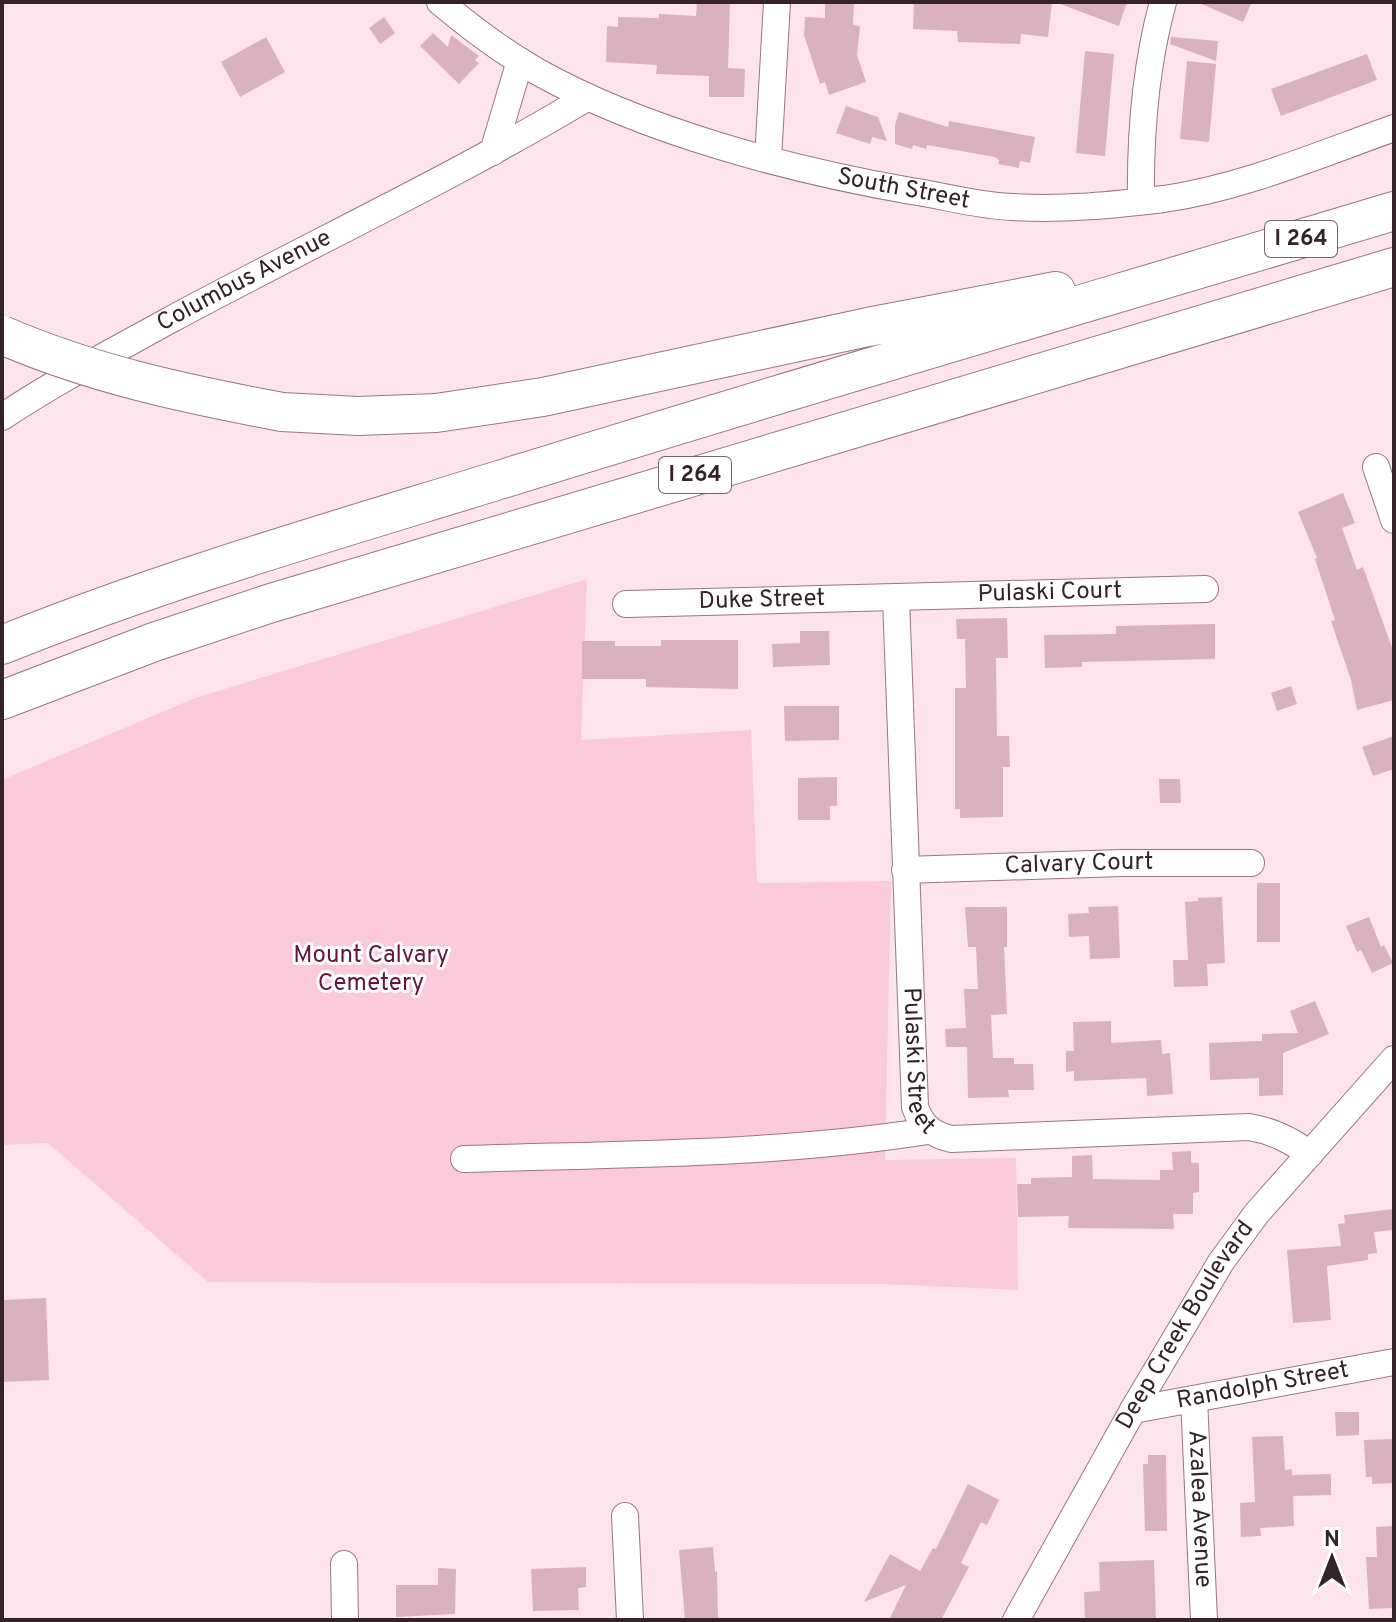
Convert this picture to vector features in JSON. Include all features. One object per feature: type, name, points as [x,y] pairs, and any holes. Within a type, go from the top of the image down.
[{"type":"highway","name":"I 264","points":[[2,645],[85,612],[242,560],[1394,211]]},
{"type":"highway","points":[[2,335],[123,378],[178,393],[282,412],[358,416],[436,413],[543,397],[992,301],[1209,266]]},
{"type":"highway","name":"I 264","points":[[2,700],[154,642],[268,604],[1394,267]]},
{"type":"street","name":"South Street","points":[[440,2],[520,61],[588,97],[710,142],[768,159],[887,186],[1010,207],[1068,207],[1141,201],[1238,185],[1394,128]]},
{"type":"street","points":[[768,159],[777,2]]},
{"type":"street","points":[[1141,201],[1140,144],[1145,87],[1163,2]]},
{"type":"street","points":[[493,152],[520,61]]},
{"type":"street","name":"Columbus Avenue","points":[[2,417],[135,339],[493,152],[588,97]]},
{"type":"street","points":[[1376,467],[1394,520]]},
{"type":"street","name":"Pulaski Court","points":[[896,598],[1205,589]]},
{"type":"street","name":"Duke Street","points":[[626,604],[896,598]]},
{"type":"street","name":"Pulaski Street","points":[[896,598],[915,1107],[920,1121],[928,1131],[951,1139],[1249,1127],[1290,1140],[1310,1154]]},
{"type":"street","name":"Calvary Court","points":[[905,870],[1121,863],[1251,863]]},
{"type":"street","name":"Deep Creek Boulevard","points":[[1016,1620],[1133,1410],[1221,1262],[1257,1213],[1394,1059]]},
{"type":"street","points":[[464,1159],[783,1148],[856,1142],[928,1131]]},
{"type":"street","name":"Randolph Street","points":[[1133,1410],[1394,1362]]},
{"type":"street","name":"Azalea Avenue","points":[[1194,1399],[1204,1620]]},
{"type":"street","points":[[625,1516],[630,1620]]},
{"type":"street","points":[[344,1564],[345,1620]]},
{"type":"green space","name":"Mount Calvary Cemetery","points":[[587,579],[581,740],[751,730],[757,883],[891,881],[885,1160],[1016,1158],[1018,1290],[886,1284],[208,1282],[48,1143],[2,1145],[2,780],[195,698]]},
{"type":"building","points":[[697,2],[730,2],[728,68],[745,69],[744,97],[709,97],[709,76],[656,74],[657,65],[606,62],[607,26],[618,27],[618,17],[659,18],[659,14],[696,16]]},
{"type":"building","points":[[825,2],[854,2],[853,25],[860,26],[857,55],[866,82],[829,95],[825,82],[820,84],[804,35],[805,17],[825,18]]},
{"type":"building","points":[[914,2],[1052,2],[1048,37],[1021,34],[1020,44],[958,42],[957,31],[913,29]]},
{"type":"building","points":[[1061,2],[1127,2],[1119,26]]},
{"type":"building","points":[[1197,2],[1252,2],[1243,22]]},
{"type":"building","points":[[384,17],[395,33],[380,44],[369,28]]},
{"type":"building","points":[[433,33],[448,47],[451,35],[479,56],[475,60],[479,63],[459,84],[420,46]]},
{"type":"building","points":[[266,37],[285,72],[240,97],[221,62]]},
{"type":"building","points":[[1171,37],[1218,41],[1216,61],[1170,44]]},
{"type":"building","points":[[1085,51],[1114,54],[1105,156],[1076,153]]},
{"type":"building","points":[[1367,54],[1377,80],[1281,116],[1271,89]]},
{"type":"building","points":[[1187,61],[1216,64],[1209,142],[1180,139]]},
{"type":"building","points":[[846,106],[878,117],[887,141],[872,137],[870,144],[836,133]]},
{"type":"building","points":[[899,112],[948,127],[949,121],[1035,137],[1030,163],[1020,161],[1019,168],[998,164],[999,160],[995,157],[927,145],[926,149],[913,145],[912,149],[895,144]]},
{"type":"building","points":[[1343,493],[1355,523],[1342,528],[1357,570],[1363,567],[1394,653],[1394,700],[1357,710],[1351,680],[1331,621],[1335,620],[1317,558],[1298,512]]},
{"type":"building","points":[[1007,618],[1008,658],[996,658],[997,736],[1009,736],[1010,767],[1003,767],[1003,817],[960,818],[960,809],[955,809],[955,688],[966,688],[965,639],[957,639],[956,619]]},
{"type":"building","points":[[1215,624],[1215,659],[1082,662],[1082,667],[1045,668],[1044,635],[1116,634],[1116,626]]},
{"type":"building","points":[[800,631],[829,631],[830,665],[773,667],[772,644],[800,643]]},
{"type":"building","points":[[661,640],[738,640],[738,689],[646,687],[646,679],[582,679],[582,641],[615,641],[615,646],[661,646]]},
{"type":"building","points":[[1291,686],[1297,704],[1277,711],[1271,693]]},
{"type":"building","points":[[784,706],[839,706],[839,740],[785,741]]},
{"type":"building","points":[[1394,736],[1394,769],[1373,776],[1362,747]]},
{"type":"building","points":[[837,777],[837,806],[830,806],[830,820],[798,820],[798,778]]},
{"type":"building","points":[[1159,779],[1180,779],[1181,803],[1160,803]]},
{"type":"building","points":[[1257,883],[1280,883],[1280,942],[1257,942]]},
{"type":"building","points":[[1222,897],[1225,963],[1207,964],[1208,986],[1174,987],[1173,960],[1188,960],[1185,902]]},
{"type":"building","points":[[1118,906],[1120,958],[1090,959],[1089,936],[1069,937],[1068,914],[1089,913],[1088,907]]},
{"type":"building","points":[[965,907],[1007,907],[1007,947],[1004,947],[1007,1014],[991,1015],[993,1058],[1014,1058],[1014,1064],[1033,1064],[1034,1090],[1008,1090],[1009,1097],[968,1098],[967,1047],[946,1047],[945,1029],[966,1028],[964,989],[978,989],[976,947],[968,947]]},
{"type":"building","points":[[1369,917],[1381,947],[1384,945],[1393,963],[1372,973],[1361,950],[1357,952],[1346,926]]},
{"type":"building","points":[[1315,1001],[1329,1034],[1283,1053],[1283,1095],[1259,1096],[1259,1078],[1210,1080],[1209,1043],[1262,1041],[1262,1034],[1298,1033],[1290,1011]]},
{"type":"building","points":[[1111,1021],[1111,1043],[1161,1040],[1162,1054],[1170,1053],[1173,1094],[1147,1096],[1146,1078],[1074,1081],[1074,1071],[1066,1072],[1066,1051],[1074,1051],[1073,1022]]},
{"type":"building","points":[[1191,1151],[1191,1163],[1199,1163],[1199,1192],[1193,1193],[1193,1214],[1173,1214],[1174,1229],[1068,1228],[1069,1216],[1018,1217],[1017,1184],[1031,1184],[1031,1178],[1072,1177],[1072,1156],[1092,1155],[1093,1179],[1160,1180],[1160,1170],[1173,1170],[1172,1152]]},
{"type":"building","points":[[1394,1209],[1394,1230],[1374,1232],[1377,1253],[1368,1254],[1368,1260],[1327,1266],[1331,1320],[1293,1323],[1287,1250],[1341,1246],[1338,1224],[1345,1223],[1344,1215]]},
{"type":"building","points":[[46,1298],[49,1380],[2,1382],[2,1300]]},
{"type":"building","points":[[1335,1412],[1359,1412],[1359,1435],[1336,1436]]},
{"type":"building","points":[[1283,1436],[1285,1470],[1292,1469],[1292,1475],[1331,1474],[1331,1495],[1293,1496],[1294,1526],[1260,1528],[1261,1536],[1241,1537],[1240,1503],[1255,1502],[1252,1437]]},
{"type":"building","points":[[1394,1439],[1394,1483],[1372,1484],[1372,1477],[1366,1477],[1364,1440]]},
{"type":"building","points":[[1148,1455],[1166,1455],[1167,1531],[1145,1531],[1143,1464],[1148,1464]]},
{"type":"building","points":[[968,1484],[999,1500],[987,1525],[981,1522],[961,1563],[969,1567],[941,1620],[889,1620],[906,1585],[864,1602],[890,1554],[920,1571],[933,1548],[936,1549]]},
{"type":"building","points":[[1394,1526],[1394,1608],[1369,1609],[1366,1557],[1377,1557],[1376,1527]]},
{"type":"building","points":[[713,1547],[718,1620],[685,1620],[679,1550]]},
{"type":"building","points":[[1154,1560],[1156,1620],[1085,1620],[1084,1592],[1100,1591],[1099,1562]]},
{"type":"building","points":[[586,1567],[586,1587],[578,1588],[579,1610],[533,1611],[531,1569]]},
{"type":"building","points":[[438,1568],[456,1569],[455,1614],[396,1617],[396,1585],[438,1585]]}]
